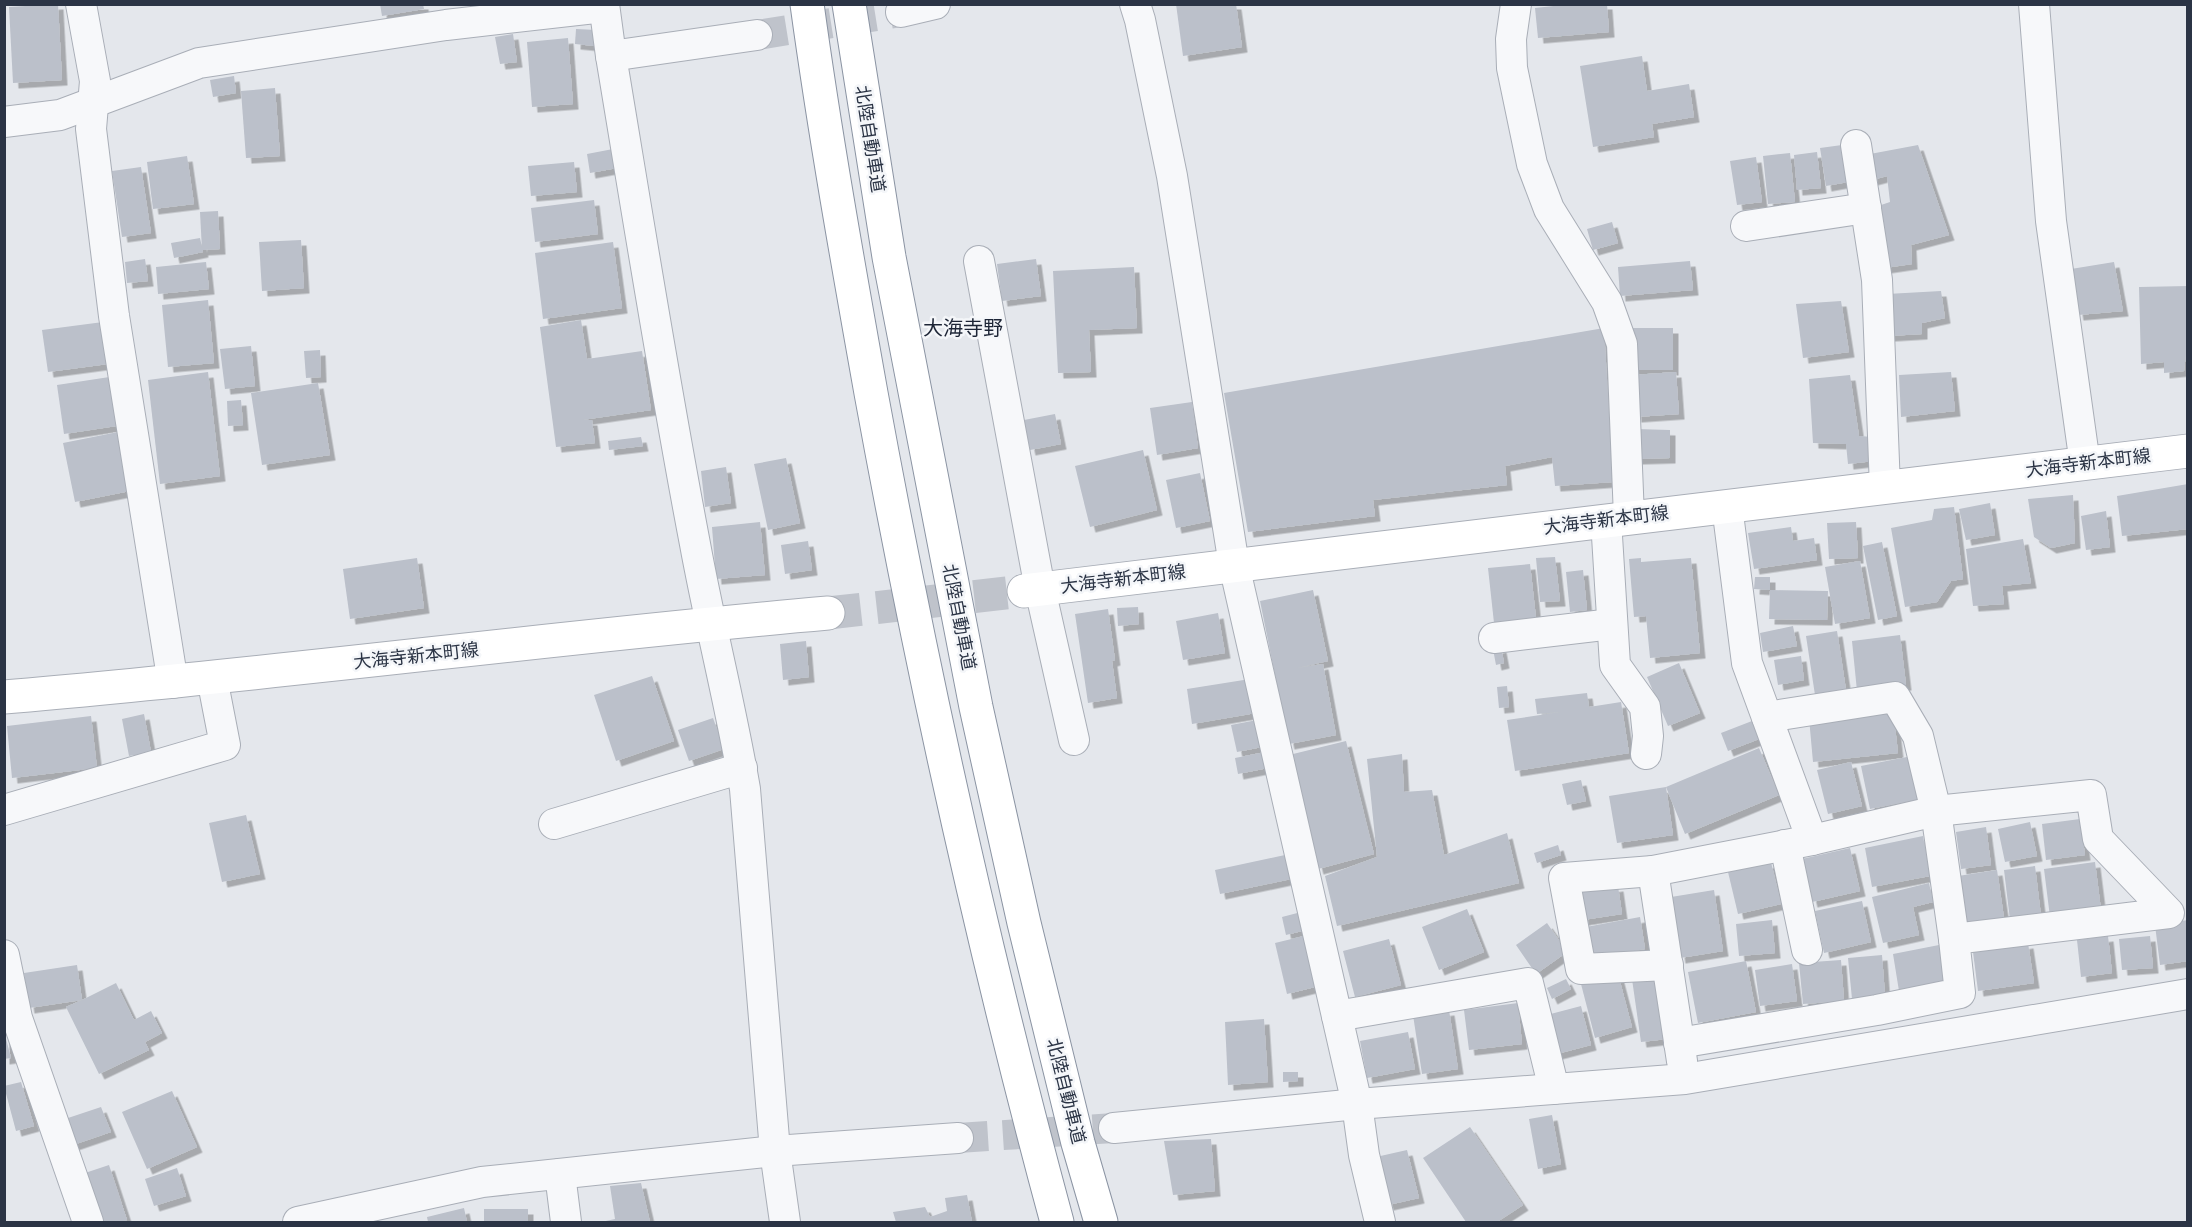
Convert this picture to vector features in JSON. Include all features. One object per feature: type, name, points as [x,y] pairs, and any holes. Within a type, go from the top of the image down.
[{"type":"main road","points":[[807,4],[846,257],[888,488],[931,703],[982,928],[1057,1222]]},
{"type":"main road","name":"北陸自動車道","points":[[849,4],[889,257],[976,707],[1024,923],[1078,1143],[1101,1222]]},
{"type":"main road","name":"大海寺新本町線","points":[[1032,590],[2187,451]]},
{"type":"main road","name":"大海寺新本町線","points":[[4,697],[173,683],[710,623],[828,613]]},
{"type":"street","points":[[81,4],[95,81],[91,129],[114,316],[173,683]]},
{"type":"street","points":[[901,12],[935,4]]},
{"type":"street","points":[[1135,4],[1172,176],[1234,565],[1357,1104],[1364,1155],[1380,1222]]},
{"type":"street","points":[[1516,4],[1511,39],[1512,68],[1532,164],[1549,209],[1607,302],[1622,344],[1612,624],[1615,665],[1645,707],[1648,736],[1646,754]]},
{"type":"street","points":[[2034,4],[2050,221],[2085,464]]},
{"type":"street","points":[[4,122],[60,115],[199,63],[445,15],[604,6],[681,470],[710,623],[746,789],[775,1151],[785,1222]]},
{"type":"street","points":[[611,56],[757,35]]},
{"type":"street","points":[[1856,145],[1877,280],[1886,488]]},
{"type":"street","points":[[1746,226],[1866,208]]},
{"type":"street","points":[[979,261],[1032,590],[1074,740]]},
{"type":"street","points":[[1727,506],[1747,663],[1767,717],[1799,843],[1807,950]]},
{"type":"street","points":[[1494,638],[1612,624]]},
{"type":"street","points":[[4,810],[225,745],[212,678]]},
{"type":"street","points":[[1680,1043],[1877,1010],[1960,993],[1936,811],[1918,736],[1895,697],[1767,717]]},
{"type":"street","points":[[554,824],[742,768]]},
{"type":"street","points":[[1668,965],[1581,969],[1564,878],[1653,871],[1799,843],[1936,811],[2091,795],[2098,839],[2169,913],[1954,939]]},
{"type":"street","points":[[1653,871],[1685,1079]]},
{"type":"street","points":[[4,955],[17,1018],[88,1222]]},
{"type":"street","points":[[1337,1016],[1528,983],[1554,1089]]},
{"type":"street","points":[[1114,1128],[1357,1104],[1685,1079],[2187,994]]},
{"type":"street","points":[[298,1222],[482,1182],[775,1151],[958,1138]]},
{"type":"street","points":[[560,1174],[566,1222]]},
{"type":"building","points":[[58,4],[62,80],[13,83],[9,7]]},
{"type":"building","points":[[380,4],[423,4],[424,9],[382,16]]},
{"type":"building","points":[[1176,4],[1236,4],[1242,47],[1183,56]]},
{"type":"building","points":[[1572,4],[1607,4],[1609,32],[1538,38],[1535,8]]},
{"type":"building","points":[[576,29],[597,30],[595,46],[575,44]]},
{"type":"building","points":[[513,34],[517,62],[500,64],[495,37]]},
{"type":"building","points":[[568,38],[573,104],[532,107],[527,42]]},
{"type":"building","points":[[1642,56],[1647,91],[1689,84],[1694,117],[1652,124],[1654,137],[1593,147],[1580,66]]},
{"type":"building","points":[[234,76],[236,93],[213,97],[210,80]]},
{"type":"building","points":[[275,88],[280,156],[246,158],[241,91]]},
{"type":"building","points":[[1842,145],[1848,182],[1826,186],[1820,148]]},
{"type":"building","points":[[1918,145],[1949,235],[1911,245],[1912,264],[1885,268],[1875,207],[1890,202],[1887,176],[1872,180],[1870,154]]},
{"type":"building","points":[[613,149],[617,168],[590,173],[587,154]]},
{"type":"building","points":[[1817,152],[1821,188],[1797,190],[1794,155]]},
{"type":"building","points":[[1790,153],[1795,202],[1768,204],[1763,156]]},
{"type":"building","points":[[187,156],[194,204],[153,209],[147,162]]},
{"type":"building","points":[[1756,157],[1762,202],[1737,205],[1730,161]]},
{"type":"building","points":[[574,162],[577,192],[531,196],[528,166]]},
{"type":"building","points":[[141,167],[151,233],[122,237],[112,171]]},
{"type":"building","points":[[594,200],[598,234],[535,242],[531,208]]},
{"type":"building","points":[[218,211],[220,249],[202,250],[200,212]]},
{"type":"building","points":[[1612,222],[1618,243],[1593,250],[1587,229]]},
{"type":"building","points":[[200,238],[203,252],[174,258],[171,243]]},
{"type":"building","points":[[301,240],[304,288],[262,291],[259,242]]},
{"type":"building","points":[[613,242],[622,308],[543,319],[535,253]]},
{"type":"building","points":[[145,259],[148,281],[127,283],[125,262]]},
{"type":"building","points":[[1036,259],[1041,296],[1002,301],[997,264]]},
{"type":"building","points":[[1690,261],[1693,290],[1620,296],[1618,267]]},
{"type":"building","points":[[206,262],[209,289],[158,294],[156,267]]},
{"type":"building","points":[[2114,262],[2123,311],[2078,315],[2071,269]]},
{"type":"building","points":[[1134,267],[1137,328],[1089,330],[1091,372],[1058,373],[1053,271]]},
{"type":"building","points":[[2188,286],[2188,336],[2184,371],[2164,373],[2164,362],[2141,364],[2139,287]]},
{"type":"building","points":[[1941,291],[1945,318],[1922,323],[1922,334],[1889,336],[1887,294]]},
{"type":"building","points":[[208,300],[214,363],[168,367],[162,305]]},
{"type":"building","points":[[1841,301],[1849,352],[1803,358],[1796,304]]},
{"type":"building","points":[[581,320],[587,359],[642,351],[651,410],[582,420],[592,420],[595,443],[556,447],[540,327]]},
{"type":"building","points":[[103,322],[108,364],[48,372],[42,330]]},
{"type":"building","points":[[1604,328],[1613,482],[1555,486],[1552,457],[1505,466],[1507,485],[1373,500],[1375,516],[1248,532],[1224,393]]},
{"type":"building","points":[[1631,328],[1673,328],[1673,370],[1632,370]]},
{"type":"building","points":[[251,346],[255,386],[225,389],[220,349]]},
{"type":"building","points":[[320,350],[321,377],[306,378],[304,351]]},
{"type":"building","points":[[208,372],[220,476],[160,484],[148,380]]},
{"type":"building","points":[[1676,372],[1679,414],[1636,417],[1633,375]]},
{"type":"building","points":[[1951,372],[1955,411],[1901,417],[1899,375]]},
{"type":"building","points":[[1850,375],[1859,436],[1873,437],[1874,461],[1848,464],[1846,444],[1813,443],[1809,379]]},
{"type":"building","points":[[116,376],[123,425],[64,434],[57,385]]},
{"type":"building","points":[[318,383],[330,455],[262,465],[251,393]]},
{"type":"building","points":[[241,400],[243,425],[228,426],[227,401]]},
{"type":"building","points":[[1192,402],[1198,448],[1157,455],[1150,408]]},
{"type":"building","points":[[1055,414],[1061,444],[1030,450],[1024,420]]},
{"type":"building","points":[[1636,429],[1670,430],[1670,458],[1636,459]]},
{"type":"building","points":[[118,432],[130,491],[75,502],[63,443]]},
{"type":"building","points":[[641,437],[643,446],[609,450],[608,441]]},
{"type":"building","points":[[1143,450],[1157,510],[1090,527],[1075,466]]},
{"type":"building","points":[[786,458],[800,523],[768,530],[754,464]]},
{"type":"building","points":[[726,467],[731,503],[705,507],[701,471]]},
{"type":"building","points":[[1200,473],[1210,521],[1176,528],[1166,480]]},
{"type":"building","points":[[2188,484],[2188,529],[2122,536],[2117,496]]},
{"type":"building","points":[[2073,495],[2075,543],[2051,548],[2034,537],[2028,499]]},
{"type":"building","points":[[1990,503],[1995,535],[1966,540],[1959,509]]},
{"type":"building","points":[[1954,507],[1963,579],[1951,581],[1937,602],[1905,607],[1891,528],[1932,520],[1934,509]]},
{"type":"building","points":[[2106,511],[2110,547],[2086,550],[2081,516]]},
{"type":"building","points":[[760,522],[765,575],[716,579],[712,527]]},
{"type":"building","points":[[1856,522],[1858,558],[1829,559],[1827,523]]},
{"type":"building","points":[[1791,527],[1793,541],[1814,538],[1817,560],[1754,569],[1748,533]]},
{"type":"building","points":[[2023,539],[2031,583],[2002,586],[2004,604],[1973,606],[1966,549]]},
{"type":"building","points":[[808,541],[812,570],[785,574],[781,545]]},
{"type":"building","points":[[1882,542],[1897,616],[1878,620],[1863,546]]},
{"type":"building","points":[[1555,557],[1560,601],[1540,602],[1536,558]]},
{"type":"building","points":[[417,558],[424,608],[350,619],[343,569]]},
{"type":"building","points":[[1641,558],[1641,562],[1691,558],[1700,653],[1650,658],[1646,616],[1634,617],[1629,559]]},
{"type":"building","points":[[1860,561],[1870,618],[1835,624],[1825,567]]},
{"type":"building","points":[[1530,564],[1536,618],[1494,623],[1488,568]]},
{"type":"building","points":[[1583,570],[1587,610],[1570,612],[1566,572]]},
{"type":"building","points":[[1755,577],[1770,577],[1770,590],[1754,589]]},
{"type":"building","points":[[1313,590],[1328,661],[1297,668],[1323,664],[1336,735],[1289,744],[1260,601]]},
{"type":"building","points":[[1770,590],[1828,591],[1827,620],[1769,619]]},
{"type":"building","points":[[1138,607],[1139,624],[1118,626],[1117,608]]},
{"type":"building","points":[[1108,609],[1115,660],[1112,661],[1117,698],[1088,703],[1075,614]]},
{"type":"building","points":[[1218,613],[1225,653],[1183,660],[1176,621]]},
{"type":"building","points":[[1793,626],[1797,646],[1763,652],[1760,633]]},
{"type":"building","points":[[1837,631],[1846,690],[1815,695],[1806,636]]},
{"type":"building","points":[[1900,635],[1906,685],[1857,691],[1852,641]]},
{"type":"building","points":[[806,641],[809,677],[783,680],[780,644]]},
{"type":"building","points":[[1501,647],[1504,663],[1496,665],[1493,649]]},
{"type":"building","points":[[1801,656],[1804,680],[1778,685],[1774,660]]},
{"type":"building","points":[[1679,663],[1700,713],[1668,726],[1647,677]]},
{"type":"building","points":[[652,676],[674,741],[616,761],[594,695]]},
{"type":"building","points":[[1250,679],[1256,713],[1192,724],[1187,689]]},
{"type":"building","points":[[1507,686],[1509,707],[1499,708],[1497,687]]},
{"type":"building","points":[[1587,693],[1589,707],[1621,702],[1629,753],[1515,771],[1507,720],[1560,712],[1537,714],[1535,699]]},
{"type":"building","points":[[1893,709],[1898,753],[1813,762],[1809,718]]},
{"type":"building","points":[[144,714],[151,752],[129,756],[122,719]]},
{"type":"building","points":[[91,716],[97,768],[12,778],[7,726]]},
{"type":"building","points":[[713,718],[724,749],[689,761],[678,730]]},
{"type":"building","points":[[1257,720],[1262,747],[1237,752],[1231,725]]},
{"type":"building","points":[[1752,721],[1759,739],[1728,751],[1721,733]]},
{"type":"building","points":[[1346,741],[1374,854],[1318,869],[1289,755]]},
{"type":"building","points":[[1759,748],[1779,795],[1685,834],[1666,787]]},
{"type":"building","points":[[1265,752],[1268,768],[1238,774],[1235,758]]},
{"type":"building","points":[[1402,754],[1404,792],[1432,790],[1444,855],[1507,833],[1519,883],[1337,926],[1325,876],[1377,857],[1367,759]]},
{"type":"building","points":[[1912,756],[1920,799],[1870,809],[1861,766]]},
{"type":"building","points":[[1851,762],[1862,806],[1828,814],[1817,770]]},
{"type":"building","points":[[1581,780],[1586,801],[1567,805],[1562,784]]},
{"type":"building","points":[[1666,787],[1673,835],[1617,843],[1609,796]]},
{"type":"building","points":[[246,815],[260,874],[222,882],[209,823]]},
{"type":"building","points":[[2080,819],[2085,855],[2046,860],[2042,824]]},
{"type":"building","points":[[2030,822],[2037,856],[2005,862],[1998,829]]},
{"type":"building","points":[[1986,827],[1991,865],[1961,869],[1956,832]]},
{"type":"building","points":[[1923,836],[1930,876],[1872,887],[1865,848]]},
{"type":"building","points":[[1558,845],[1561,855],[1537,863],[1534,853]]},
{"type":"building","points":[[1850,848],[1860,891],[1812,902],[1802,859]]},
{"type":"building","points":[[1285,855],[1291,879],[1220,894],[1215,870]]},
{"type":"building","points":[[1771,862],[1781,904],[1738,914],[1728,872]]},
{"type":"building","points":[[2095,862],[2101,910],[2050,917],[2044,869]]},
{"type":"building","points":[[2035,866],[2041,916],[2010,920],[2004,870]]},
{"type":"building","points":[[1997,870],[2004,918],[1965,924],[1958,876]]},
{"type":"building","points":[[1929,883],[1933,902],[1913,907],[1919,935],[1883,943],[1872,897]]},
{"type":"building","points":[[1618,886],[1622,914],[1583,920],[1579,892]]},
{"type":"building","points":[[1714,890],[1723,951],[1680,958],[1671,897]]},
{"type":"building","points":[[1862,901],[1871,942],[1824,953],[1815,911]]},
{"type":"building","points":[[1467,909],[1484,952],[1439,970],[1422,927]]},
{"type":"building","points":[[1305,911],[1310,929],[1286,935],[1282,917]]},
{"type":"building","points":[[1640,917],[1645,949],[1591,959],[1586,927]]},
{"type":"building","points":[[1772,920],[1775,953],[1739,956],[1736,924]]},
{"type":"building","points":[[2188,920],[2188,961],[2160,965],[2155,925]]},
{"type":"building","points":[[1547,923],[1567,952],[1536,974],[1516,945]]},
{"type":"building","points":[[1308,935],[1319,986],[1287,994],[1275,943]]},
{"type":"building","points":[[2108,936],[2112,973],[2081,977],[2077,940]]},
{"type":"building","points":[[2150,936],[2153,968],[2122,970],[2119,939]]},
{"type":"building","points":[[1389,939],[1401,985],[1355,997],[1343,951]]},
{"type":"building","points":[[2028,943],[2034,983],[1978,991],[1973,952]]},
{"type":"building","points":[[1939,945],[1945,983],[1899,991],[1893,954]]},
{"type":"building","points":[[1882,955],[1885,996],[1852,999],[1848,958]]},
{"type":"building","points":[[1841,960],[1844,1001],[1803,1004],[1799,963]]},
{"type":"building","points":[[1746,961],[1756,1012],[1698,1023],[1688,972]]},
{"type":"building","points":[[1792,964],[1797,1001],[1760,1006],[1755,970]]},
{"type":"building","points":[[77,965],[82,1000],[29,1008],[24,973]]},
{"type":"building","points":[[1618,974],[1632,1027],[1595,1038],[1581,984]]},
{"type":"building","points":[[1659,976],[1667,1039],[1641,1042],[1632,979]]},
{"type":"building","points":[[1566,979],[1571,989],[1552,999],[1547,988]]},
{"type":"building","points":[[116,983],[134,1020],[151,1011],[162,1033],[145,1042],[149,1050],[99,1074],[66,1007]]},
{"type":"building","points":[[1518,1003],[1522,1044],[1469,1050],[1464,1010]]},
{"type":"building","points":[[1581,1006],[1591,1045],[1553,1055],[1543,1016]]},
{"type":"building","points":[[1449,1010],[1458,1069],[1422,1074],[1413,1015]]},
{"type":"building","points":[[1264,1019],[1268,1082],[1228,1085],[1225,1022]]},
{"type":"building","points":[[4,1031],[11,1058],[4,1059]]},
{"type":"building","points":[[1408,1032],[1415,1069],[1367,1078],[1360,1041]]},
{"type":"building","points":[[1283,1072],[1298,1072],[1298,1081],[1283,1082]]},
{"type":"building","points":[[21,1082],[34,1126],[16,1131],[4,1086]]},
{"type":"building","points":[[172,1091],[197,1147],[147,1169],[122,1112]]},
{"type":"building","points":[[101,1107],[111,1132],[70,1146],[62,1120]]},
{"type":"building","points":[[1552,1115],[1561,1164],[1538,1169],[1529,1119]]},
{"type":"building","points":[[1470,1127],[1523,1205],[1497,1222],[1466,1222],[1423,1158]]},
{"type":"building","points":[[1211,1139],[1215,1191],[1173,1195],[1164,1141]]},
{"type":"building","points":[[1407,1150],[1419,1198],[1388,1205],[1376,1157]]},
{"type":"building","points":[[109,1165],[127,1220],[121,1222],[99,1222],[82,1174]]},
{"type":"building","points":[[177,1168],[186,1196],[154,1206],[145,1179]]},
{"type":"building","points":[[641,1183],[650,1222],[601,1222],[615,1219],[610,1186]]},
{"type":"building","points":[[967,1195],[972,1222],[896,1222],[893,1212],[925,1207],[930,1217],[947,1211],[945,1198]]},
{"type":"building","points":[[464,1208],[467,1222],[428,1222],[427,1217]]},
{"type":"building","points":[[484,1209],[528,1209],[528,1222],[484,1222]]},
{"type":"tunnel","points":[[757,35],[901,12]]},
{"type":"tunnel","points":[[828,613],[1024,591]]},
{"type":"tunnel","points":[[958,1138],[1114,1128]]},
{"type":"district","name":"大海寺野","points":[[963,328]]}]
